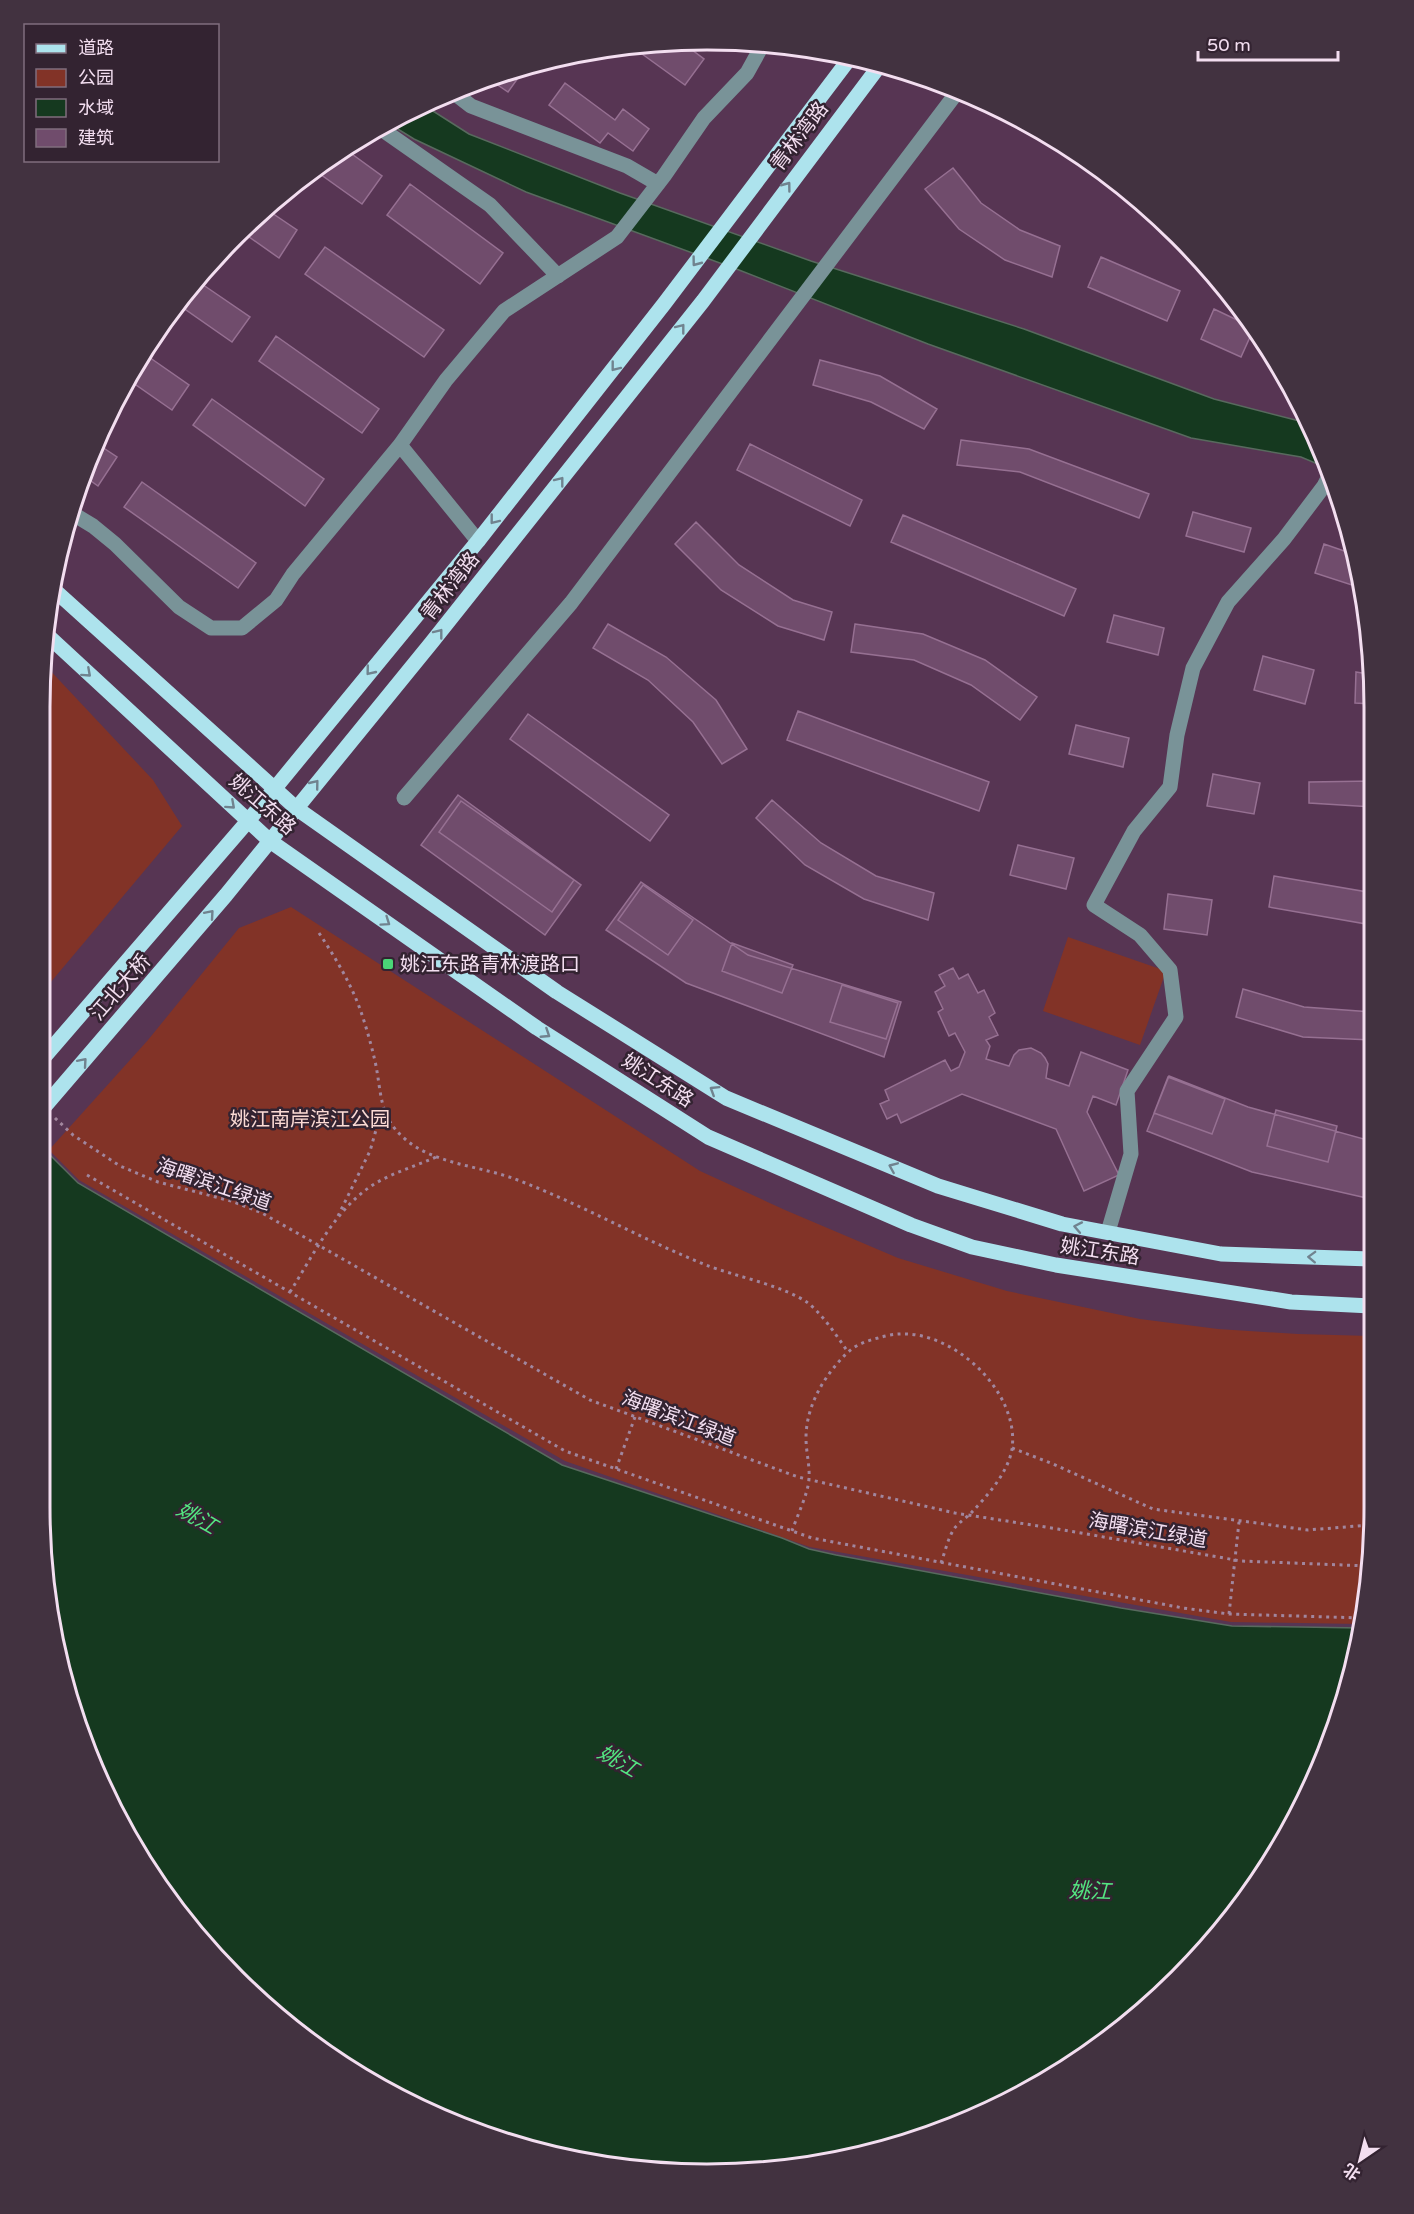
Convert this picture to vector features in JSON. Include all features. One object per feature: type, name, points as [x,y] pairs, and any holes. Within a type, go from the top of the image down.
[{"type":"main road","name":"青林湾路","points":[[196,881],[478,541],[664,304],[844,64]]},
{"type":"main road","name":"青林湾路","points":[[226,895],[440,633],[703,301],[875,72]]},
{"type":"main road","name":"姚江东路","points":[[59,595],[296,808],[557,992],[726,1098],[938,1186],[1062,1224],[1221,1254],[1364,1259]]},
{"type":"main road","name":"姚江东路","points":[[53,641],[270,841],[537,1028],[708,1137],[911,1225],[972,1247],[1056,1265],[1292,1302],[1364,1306]]},
{"type":"main road","name":"江北大桥","points":[[50,1050],[196,881]]},
{"type":"main road","name":"江北大桥","points":[[50,1109],[226,895]]},
{"type":"street","points":[[78,517],[115,544],[179,607],[211,628],[242,628],[276,600],[293,573],[400,445],[446,380],[504,311],[616,237],[704,118],[747,73],[759,52]]},
{"type":"street","points":[[460,98],[471,106],[627,166],[655,187]]},
{"type":"street","points":[[404,798],[571,603],[953,98]]},
{"type":"street","points":[[387,133],[490,205],[558,276]]},
{"type":"street","points":[[400,445],[478,541]]},
{"type":"street","points":[[1108,1232],[1131,1154],[1127,1091],[1176,1017],[1170,970],[1140,934],[1094,905],[1134,831],[1170,787],[1177,735],[1193,668],[1228,602],[1284,539],[1325,483]]},
{"type":"path","points":[[319,933],[338,962],[360,1008],[375,1063],[383,1106],[393,1127],[406,1140],[436,1157],[514,1178],[706,1265],[787,1292],[807,1302],[826,1322],[848,1352]]},
{"type":"path","points":[[291,1292],[336,1220],[370,1151],[383,1106]]},
{"type":"path","name":"海曙滨江绿道","points":[[50,1113],[73,1135],[120,1166],[158,1182],[231,1201],[262,1213],[590,1400],[809,1480],[969,1515],[1236,1560],[1321,1566],[1362,1566]]},
{"type":"path","points":[[336,1220],[352,1202],[375,1184],[436,1157]]},
{"type":"path","points":[[87,1175],[565,1451],[812,1539],[1183,1608],[1229,1614],[1355,1617]]},
{"type":"path","points":[[792,1532],[809,1480],[806,1447],[808,1416],[822,1384],[848,1352],[862,1342],[902,1334],[943,1343],[970,1361],[996,1389],[1005,1406],[1012,1428],[1012,1449],[1004,1472],[969,1515],[955,1527],[941,1563]]},
{"type":"path","points":[[616,1469],[635,1417]]},
{"type":"path","points":[[1012,1449],[1053,1464],[1153,1509],[1308,1530],[1364,1526]]},
{"type":"path","points":[[1229,1614],[1239,1522]]},
{"type":"green space","points":[[51,671],[153,780],[182,826],[50,983]]},
{"type":"green space","name":"姚江南岸滨江公园","points":[[291,907],[700,1171],[898,1258],[1007,1291],[1140,1319],[1218,1329],[1364,1336],[1363,1550],[1354,1624],[1231,1622],[810,1547],[565,1461],[79,1180],[50,1149],[148,1040],[239,928]]},
{"type":"green space","points":[[1068,937],[1166,971],[1140,1045],[1043,1011]]},
{"type":"water","points":[[432,110],[469,134],[620,193],[811,261],[1024,329],[1214,399],[1299,421],[1318,464],[1301,457],[1191,438],[928,344],[739,270],[526,192],[414,139],[396,128]]},
{"type":"water","name":"姚江","points":[[50,1155],[78,1183],[562,1465],[809,1549],[1121,1608],[1232,1626],[1353,1628],[1330,1718],[1297,1798],[1254,1872],[1229,1907],[1172,1972],[1107,2029],[1072,2054],[998,2097],[918,2130],[835,2152],[793,2159],[707,2164],[621,2159],[537,2142],[496,2130],[455,2114],[416,2097],[342,2054],[307,2029],[242,1972],[185,1907],[160,1872],[117,1798],[100,1759],[84,1718],[62,1635],[51,1550]]},
{"type":"building","points":[[692,50],[704,59],[685,85],[641,53]]},
{"type":"building","points":[[518,77],[508,92],[496,84]]},
{"type":"building","points":[[565,83],[615,120],[623,109],[649,129],[633,151],[608,133],[600,143],[549,105]]},
{"type":"building","points":[[352,154],[382,176],[362,204],[321,175]]},
{"type":"building","points":[[953,168],[981,203],[1020,230],[1060,246],[1052,277],[1005,260],[959,229],[925,189]]},
{"type":"building","points":[[410,184],[503,253],[480,284],[387,215]]},
{"type":"building","points":[[273,213],[297,230],[279,258],[248,236]]},
{"type":"building","points":[[325,247],[444,330],[424,357],[305,274]]},
{"type":"building","points":[[1101,257],[1180,291],[1167,321],[1088,287]]},
{"type":"building","points":[[203,285],[250,317],[232,342],[184,308]]},
{"type":"building","points":[[1214,309],[1239,321],[1250,337],[1241,357],[1201,339]]},
{"type":"building","points":[[276,336],[379,409],[362,433],[259,361]]},
{"type":"building","points":[[150,358],[189,385],[172,410],[135,384]]},
{"type":"building","points":[[820,360],[880,376],[937,409],[924,429],[871,402],[813,385]]},
{"type":"building","points":[[212,399],[324,479],[305,506],[193,425]]},
{"type":"building","points":[[961,440],[1029,449],[1149,494],[1139,518],[1020,472],[957,465]]},
{"type":"building","points":[[750,444],[862,500],[850,526],[737,470]]},
{"type":"building","points":[[103,448],[117,457],[98,486],[90,480]]},
{"type":"building","points":[[142,482],[256,563],[238,588],[124,507]]},
{"type":"building","points":[[1193,512],[1251,528],[1244,552],[1186,536]]},
{"type":"building","points":[[903,515],[1076,589],[1064,616],[891,542]]},
{"type":"building","points":[[696,522],[739,565],[793,600],[832,612],[824,640],[778,626],[721,590],[675,544]]},
{"type":"building","points":[[1324,544],[1345,551],[1353,585],[1315,573]]},
{"type":"building","points":[[1114,615],[1164,628],[1158,655],[1107,642]]},
{"type":"building","points":[[608,624],[666,657],[716,700],[747,749],[722,764],[693,722],[648,680],[593,648]]},
{"type":"building","points":[[855,624],[923,634],[985,660],[1037,697],[1020,720],[971,685],[914,660],[851,652]]},
{"type":"building","points":[[1263,656],[1314,670],[1305,704],[1254,690]]},
{"type":"building","points":[[1356,672],[1363,673],[1364,703],[1355,703]]},
{"type":"building","points":[[798,711],[989,782],[979,811],[787,740]]},
{"type":"building","points":[[528,714],[669,815],[650,841],[510,739]]},
{"type":"building","points":[[1076,725],[1129,738],[1123,767],[1069,754]]},
{"type":"building","points":[[1213,774],[1260,783],[1254,814],[1207,806]]},
{"type":"building","points":[[1364,781],[1364,806],[1309,803],[1309,782]]},
{"type":"building","points":[[458,795],[581,885],[545,935],[421,845]]},
{"type":"building","points":[[772,800],[821,843],[876,876],[934,893],[928,920],[864,899],[805,865],[756,818]]},
{"type":"building","points":[[461,801],[574,880],[552,912],[439,832]]},
{"type":"building","points":[[1018,845],[1074,858],[1066,889],[1010,875]]},
{"type":"building","points":[[1274,876],[1364,891],[1364,924],[1269,907]]},
{"type":"building","points":[[641,882],[748,955],[901,1002],[884,1057],[686,983],[606,930]]},
{"type":"building","points":[[643,885],[693,920],[668,955],[618,920]]},
{"type":"building","points":[[1168,894],[1212,900],[1207,935],[1164,929]]},
{"type":"building","points":[[732,943],[793,965],[782,993],[722,971]]},
{"type":"building","points":[[953,968],[959,979],[968,974],[978,993],[984,990],[995,1013],[989,1017],[998,1035],[986,1040],[990,1046],[986,1059],[1009,1066],[1019,1050],[1031,1048],[1041,1053],[1048,1064],[1046,1078],[1069,1086],[1081,1052],[1128,1070],[1116,1105],[1093,1096],[1087,1112],[1119,1175],[1084,1191],[1056,1129],[962,1094],[901,1123],[897,1114],[887,1119],[880,1104],[889,1100],[885,1090],[945,1060],[951,1071],[959,1067],[965,1052],[955,1033],[949,1036],[938,1012],[943,1009],[935,992],[945,986],[939,975]]},
{"type":"building","points":[[842,985],[898,1003],[886,1039],[830,1022]]},
{"type":"building","points":[[1243,989],[1304,1007],[1364,1011],[1364,1040],[1303,1037],[1236,1017]]},
{"type":"building","points":[[1169,1076],[1248,1107],[1364,1139],[1364,1197],[1252,1172],[1147,1131]]},
{"type":"building","points":[[1168,1077],[1225,1099],[1212,1134],[1154,1113]]},
{"type":"building","points":[[1276,1110],[1337,1126],[1328,1162],[1267,1146]]},
{"type":"place","name":"姚江东路青林渡路口","points":[[388,964]]}]
